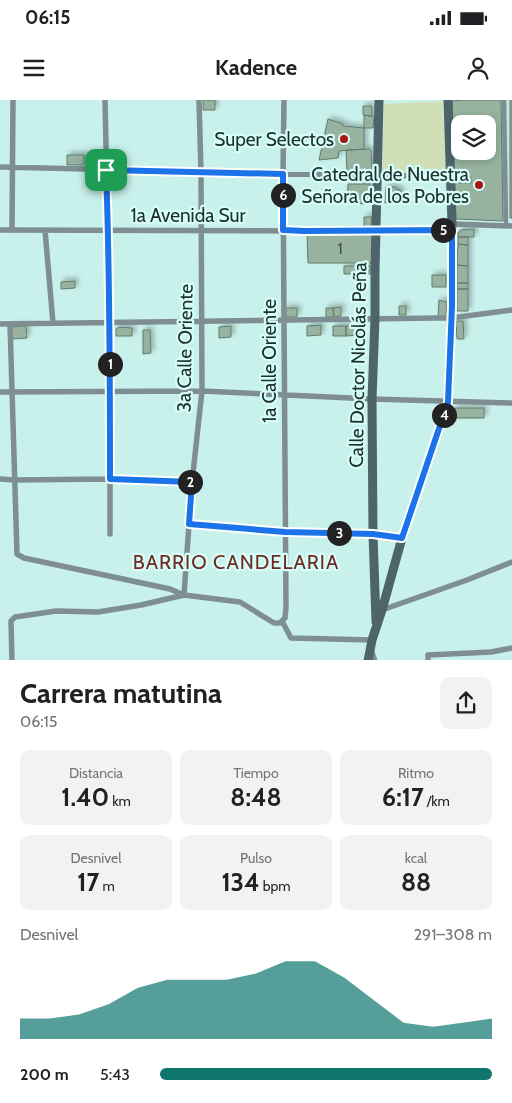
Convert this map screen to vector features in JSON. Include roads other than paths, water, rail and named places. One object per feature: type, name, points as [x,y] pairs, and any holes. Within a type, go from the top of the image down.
[{"type":"main road","points":[[378,100],[384,100]]},
{"type":"main road","name":"Calle Doctor Nicolás Peña","points":[[376,629],[372,399],[378,176],[378,100]]},
{"type":"main road","points":[[368,660],[402,538],[448,402],[452,227],[448,100]]},
{"type":"street","points":[[12,230],[13,100]]},
{"type":"street","points":[[104,100],[110,323],[110,534]]},
{"type":"street","name":"3a Calle Oriente","points":[[184,595],[192,482],[202,392],[199,100]]},
{"type":"street","name":"1a Calle Oriente","points":[[282,621],[285,618],[286,608],[283,230],[284,100]]},
{"type":"street","points":[[504,100],[509,226]]},
{"type":"street","points":[[0,167],[378,176],[451,175]]},
{"type":"street","name":"1a Avenida Sur","points":[[0,230],[376,230],[509,226]]},
{"type":"street","points":[[45,230],[53,323]]},
{"type":"street","points":[[0,324],[451,318],[512,310]]},
{"type":"street","points":[[10,324],[16,554],[24,558],[170,589],[184,595],[240,602],[274,622],[280,623],[282,621],[291,638],[371,644],[375,660]]},
{"type":"street","points":[[0,392],[202,392],[512,403]]},
{"type":"street","points":[[0,480],[110,479],[192,482]]},
{"type":"street","points":[[189,524],[285,532],[373,534],[402,538]]},
{"type":"street","points":[[382,610],[512,562]]},
{"type":"street","points":[[12,660],[11,621],[15,616],[56,612],[98,612],[184,595]]},
{"type":"street","points":[[428,660],[428,655],[491,652],[512,648]]},
{"type":"street","points":[[491,652],[491,660]]},
{"type":"place","name":"Super Selectos","points":[[344,139]]},
{"type":"place","name":"Catedral de Nuestra Señora de los Pobres","points":[[479,185]]},
{"type":"district","name":"BARRIO CANDELARIA","points":[[236,562]]}]
